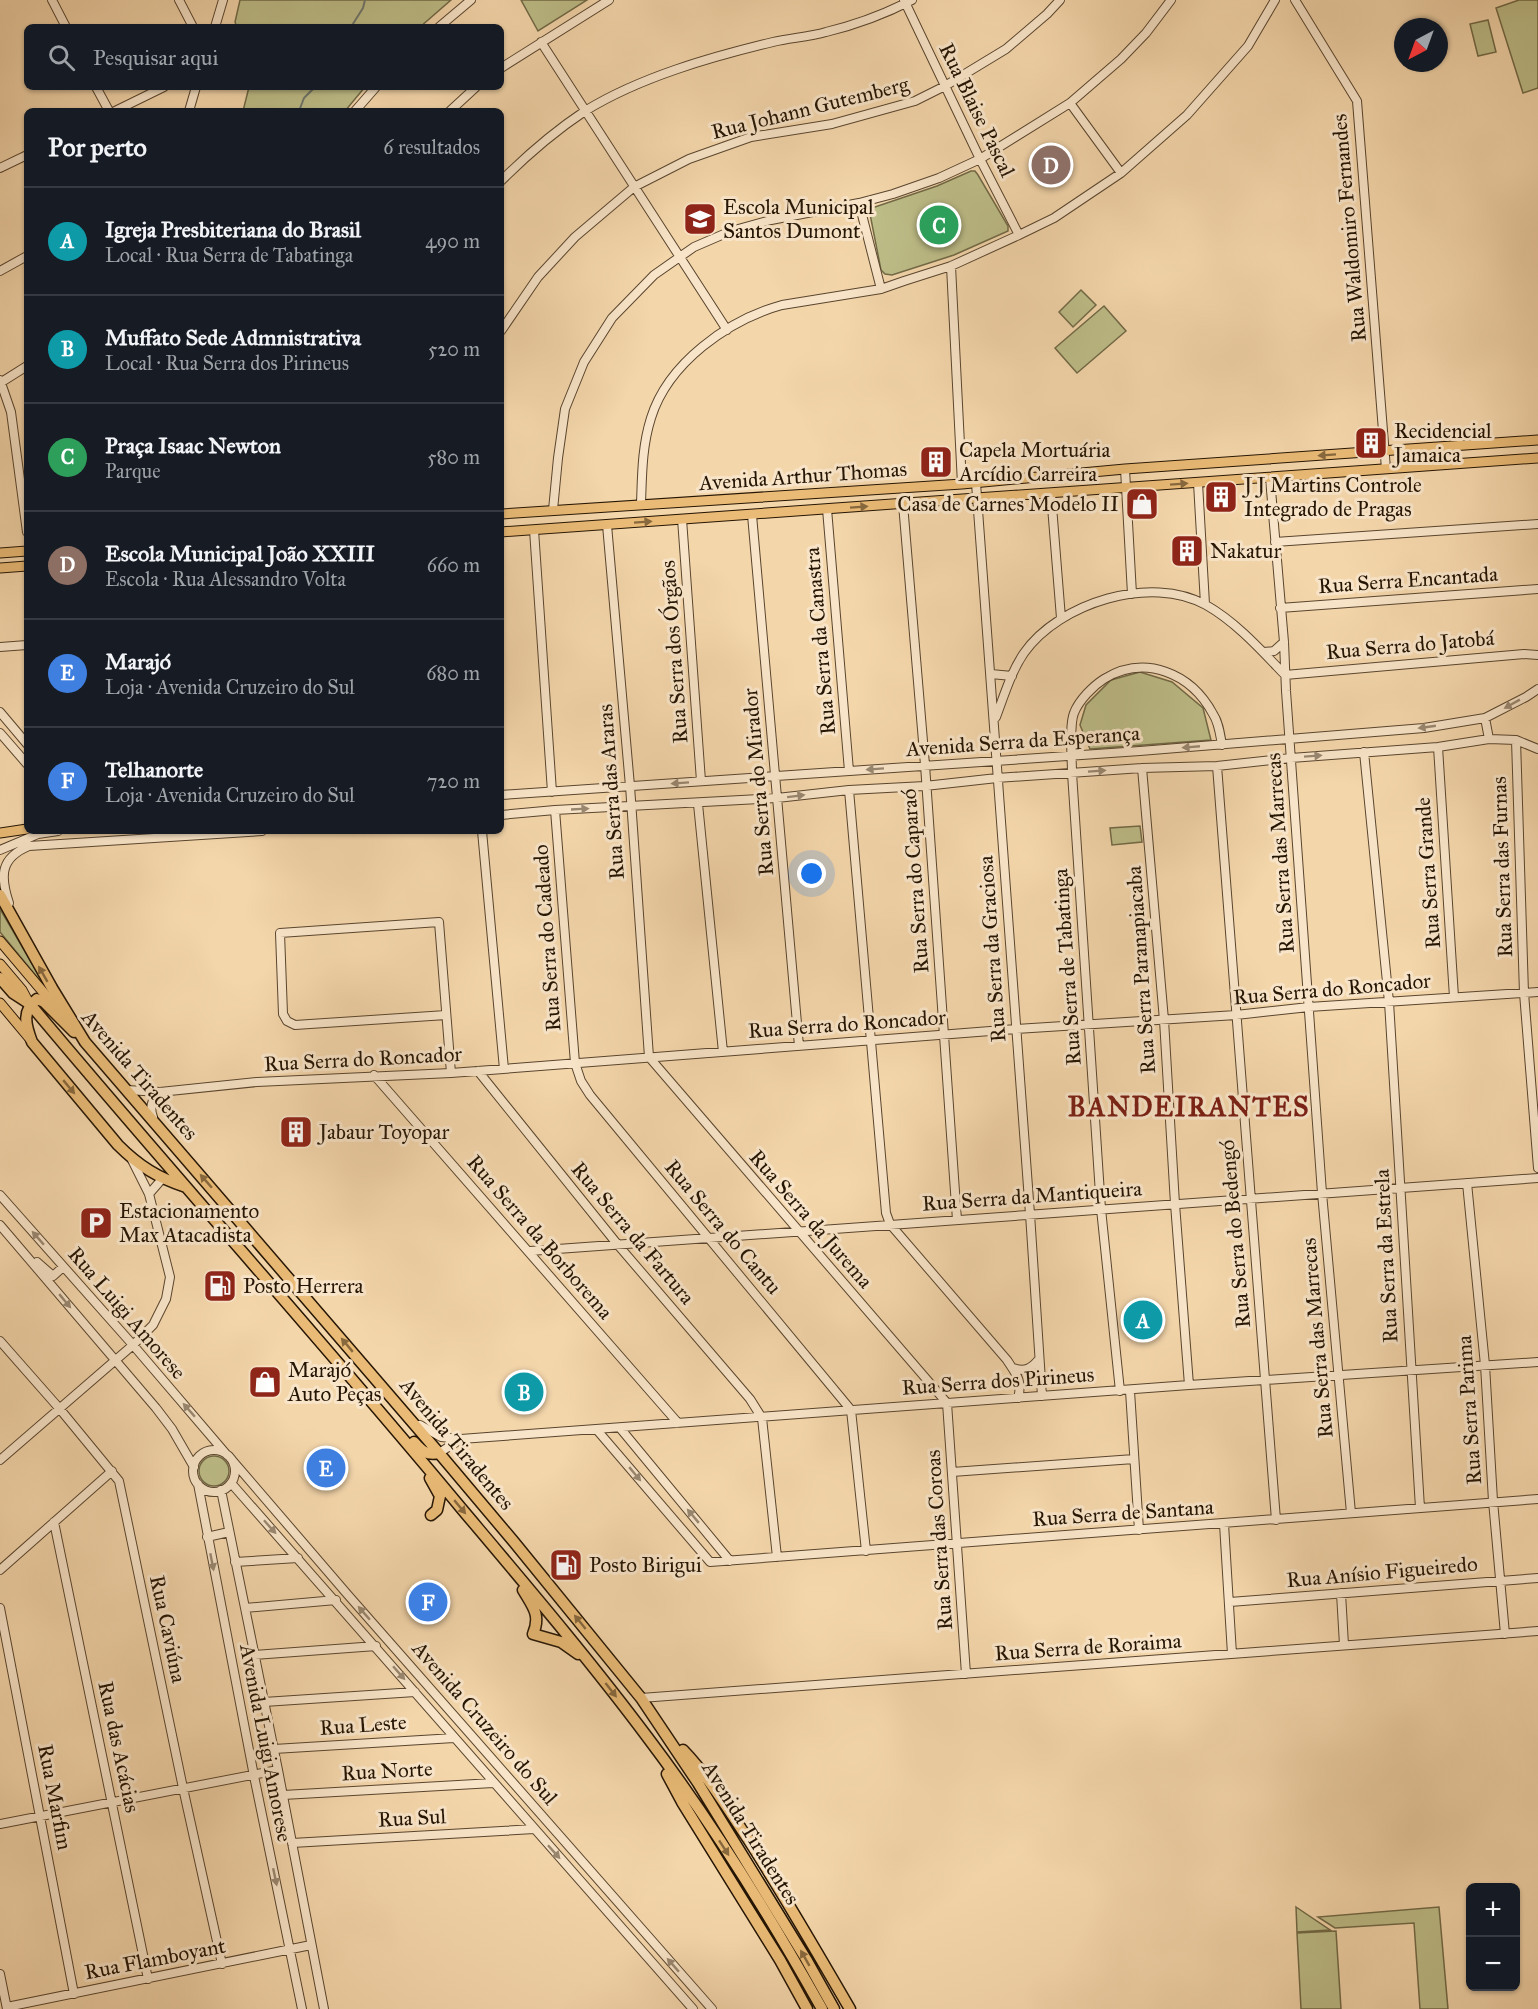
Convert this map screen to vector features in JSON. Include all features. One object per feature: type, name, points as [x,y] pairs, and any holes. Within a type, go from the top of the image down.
[{"type":"highway","points":[[0,895],[85,1042]]},
{"type":"highway","points":[[0,978],[13,993],[30,1004]]},
{"type":"highway","points":[[85,1042],[44,1002],[37,999],[30,1004],[26,1025],[32,1042],[132,1159],[162,1179],[186,1187]]},
{"type":"highway","name":"Avenida Tiradentes","points":[[30,1004],[413,1450],[591,1663],[703,1815],[797,1964],[822,2009]]},
{"type":"highway","name":"Avenida Tiradentes","points":[[85,1042],[439,1453],[641,1698],[770,1900],[834,2009]]},
{"type":"highway","points":[[145,1140],[162,1179]]},
{"type":"highway","points":[[355,1382],[423,1451],[432,1455],[439,1453]]},
{"type":"highway","points":[[413,1450],[440,1496],[437,1510],[431,1515]]},
{"type":"highway","points":[[502,1557],[536,1613],[537,1624],[533,1634],[561,1642],[591,1663]]},
{"type":"highway","points":[[660,1725],[687,1754],[728,1809],[808,1935],[850,2009]]},
{"type":"highway","points":[[649,1739],[682,1802],[780,1960],[807,2009]]},
{"type":"main road","name":"Avenida Arthur Thomas","points":[[504,514],[962,484],[1125,469],[1538,440]]},
{"type":"main road","name":"Avenida Arthur Thomas","points":[[504,532],[1538,458]]},
{"type":"main road","points":[[720,500],[721,517]]},
{"type":"main road","points":[[573,510],[574,527]]},
{"type":"main road","points":[[0,553],[24,551]]},
{"type":"main road","points":[[0,568],[24,566]]},
{"type":"main road","points":[[0,833],[24,829]]},
{"type":"main road","name":"Avenida Tiradentes","points":[[0,941],[85,1042]]},
{"type":"main road","name":"Avenida Tiradentes","points":[[0,964],[22,990],[30,1004]]},
{"type":"main road","points":[[0,1003],[32,1042]]},
{"type":"street","points":[[52,0],[64,24]]},
{"type":"street","points":[[179,0],[191,24]]},
{"type":"street","points":[[216,24],[223,0]]},
{"type":"street","points":[[443,24],[471,0]]},
{"type":"street","points":[[504,66],[609,0]]},
{"type":"street","name":"Rua Johann Gutemberg","points":[[504,327],[538,277],[575,237],[634,187],[689,159],[751,137],[832,124],[915,101],[945,86],[1006,49],[1060,0]]},
{"type":"street","points":[[553,510],[565,410],[584,362],[612,318],[654,275],[693,247],[731,231],[771,220],[859,203],[921,185],[980,159],[1070,103],[1121,59],[1146,33],[1171,0]]},
{"type":"street","points":[[641,504],[643,451],[652,417],[662,394],[684,363],[698,350],[727,330],[763,311],[782,305],[880,289],[951,266],[1054,218],[1121,173],[1187,115],[1248,46],[1275,0]]},
{"type":"street","name":"Rua Waldomiro Fernandes","points":[[1295,0],[1357,101],[1386,469]]},
{"type":"street","points":[[504,178],[527,155],[586,111],[634,87],[688,64],[773,42],[826,33],[879,15],[907,1]]},
{"type":"street","name":"Rua Blaise Pascal","points":[[907,1],[945,86],[1019,235]]},
{"type":"street","points":[[540,42],[727,330]]},
{"type":"street","points":[[98,90],[107,108]]},
{"type":"street","points":[[121,108],[158,90]]},
{"type":"street","points":[[190,108],[195,90]]},
{"type":"street","points":[[358,108],[373,90]]},
{"type":"street","points":[[453,108],[473,90]]},
{"type":"street","points":[[1070,103],[1121,173]]},
{"type":"street","points":[[0,167],[24,156]]},
{"type":"street","points":[[859,203],[880,289]]},
{"type":"street","points":[[0,271],[24,258]]},
{"type":"street","points":[[951,266],[962,484]]},
{"type":"street","points":[[24,368],[0,381],[11,412],[24,510]]},
{"type":"street","points":[[1125,469],[1132,594]]},
{"type":"street","name":"Rua Serra das Marrecas","points":[[1270,478],[1284,642],[1322,1193],[1351,1513]]},
{"type":"street","name":"Rua Serra da Graciosa","points":[[976,483],[995,720],[997,778],[1042,1396]]},
{"type":"street","points":[[1198,483],[1205,604]]},
{"type":"street","points":[[1051,494],[1061,618]]},
{"type":"street","name":"Rua Serra do Caparaó","points":[[903,504],[925,765],[957,1220]]},
{"type":"street","name":"Rua Serra da Canastra","points":[[827,509],[849,771]]},
{"type":"street","name":"Rua Serra do Mirador","points":[[752,515],[799,1046]]},
{"type":"street","name":"Rua Serra dos Órgãos","points":[[682,519],[701,781]]},
{"type":"street","points":[[1275,542],[1538,524]]},
{"type":"street","name":"Rua Serra das Araras","points":[[608,525],[630,786],[649,1058]]},
{"type":"street","points":[[534,530],[552,792]]},
{"type":"street","name":"Rua Serra Encantada","points":[[1280,608],[1538,589]]},
{"type":"street","points":[[995,720],[1023,654],[1039,636],[1061,618],[1085,606],[1132,594],[1154,592],[1180,595],[1205,604],[1240,630],[1285,675]]},
{"type":"street","points":[[1264,652],[1274,651],[1284,642]]},
{"type":"street","points":[[0,647],[24,645]]},
{"type":"street","name":"Rua Serra do Jatobá","points":[[1285,675],[1524,654],[1538,655]]},
{"type":"street","name":"Rua Serra de Tabatinga","points":[[1120,1391],[1101,1209],[1072,773],[1073,714],[1097,684],[1118,671],[1145,667],[1158,669],[1172,673],[1197,691],[1214,714],[1220,729],[1222,745]]},
{"type":"street","points":[[991,674],[1012,676]]},
{"type":"street","name":"Avenida Serra da Esperança","points":[[504,795],[1222,745],[1424,728],[1485,718],[1526,697],[1538,688]]},
{"type":"street","points":[[0,714],[24,741]]},
{"type":"street","points":[[1485,718],[1489,738]]},
{"type":"street","points":[[0,733],[24,761]]},
{"type":"street","name":"Avenida Serra da Esperança","points":[[504,815],[555,810],[698,804],[1142,768],[1217,766],[1438,747],[1489,738],[1516,740],[1538,749]]},
{"type":"street","name":"Rua Serra das Furnas","points":[[1516,740],[1524,993],[1538,1168]]},
{"type":"street","name":"Rua Serra Grande","points":[[1438,747],[1454,997]]},
{"type":"street","name":"Rua Serra da Estrela","points":[[1364,752],[1389,1002],[1420,1508]]},
{"type":"street","name":"Rua Serra do Bedengó","points":[[1217,766],[1276,1520]]},
{"type":"street","name":"Rua Serra Paranapiacaba","points":[[1142,768],[1164,1020],[1189,1385]]},
{"type":"street","points":[[849,790],[886,1213],[890,1224],[1013,1368],[1021,1384],[1018,1398]]},
{"type":"street","points":[[698,804],[723,1052]]},
{"type":"street","name":"Rua Serra do Cadeado","points":[[555,810],[575,1063]]},
{"type":"street","points":[[0,850],[38,834]]},
{"type":"street","points":[[13,916],[4,887],[4,869],[12,856],[29,846],[215,834]]},
{"type":"street","points":[[482,834],[504,1069]]},
{"type":"street","points":[[446,1015],[295,1025],[287,1021],[283,1014],[280,933],[439,922],[451,1073]]},
{"type":"street","name":"Rua Serra do Roncador","points":[[127,1090],[160,1092],[257,1082],[451,1073],[945,1034],[1538,992]]},
{"type":"street","name":"Rua Serra da Jurema","points":[[649,1058],[947,1403]]},
{"type":"street","name":"Rua Serra do Cantu","points":[[575,1063],[581,1081],[590,1095],[851,1410]]},
{"type":"street","name":"Rua Serra da Fartura","points":[[478,1071],[618,1245],[750,1399],[762,1418]]},
{"type":"street","name":"Rua Serra da Borborema","points":[[374,1075],[530,1251],[678,1424]]},
{"type":"street","points":[[153,1120],[150,1109],[154,1098],[160,1092]]},
{"type":"street","points":[[2,1455],[133,1345],[153,1325],[166,1299],[170,1277],[149,1194],[132,1159]]},
{"type":"street","name":"Rua Serra da Mantiqueira","points":[[530,1251],[1538,1178]]},
{"type":"street","points":[[149,1194],[162,1179]]},
{"type":"street","name":"Rua Serra Parima","points":[[1467,1183],[1485,1365],[1493,1502],[1505,1634]]},
{"type":"street","name":"Rua Luigi Amorese","points":[[0,1195],[230,1458]]},
{"type":"street","name":"Rua Luigi Amorese","points":[[0,1225],[172,1429],[194,1467]]},
{"type":"street","points":[[18,1245],[53,1276],[63,1267]]},
{"type":"street","name":"Rua Caviúna","points":[[0,1341],[119,1481],[222,1964]]},
{"type":"street","points":[[1013,1368],[1023,1371],[1029,1369],[1039,1359]]},
{"type":"street","name":"Rua Serra dos Pirineus","points":[[461,1439],[1189,1385],[1538,1362]]},
{"type":"street","points":[[1130,1391],[1139,1530]]},
{"type":"street","name":"Rua Serra das Coroas","points":[[947,1403],[966,1674]]},
{"type":"street","points":[[397,1404],[432,1434],[461,1439]]},
{"type":"street","points":[[851,1410],[866,1551]]},
{"type":"street","points":[[762,1418],[777,1557]]},
{"type":"street","points":[[620,1428],[730,1561]]},
{"type":"street","name":"Rua Serra de Santana","points":[[597,1430],[710,1562],[1538,1499]]},
{"type":"street","points":[[439,1453],[461,1439]]},
{"type":"street","points":[[207,1451],[221,1451],[230,1458],[235,1471],[231,1483],[221,1490],[208,1491],[198,1484],[194,1467],[201,1455],[207,1451]]},
{"type":"street","name":"Avenida Cruzeiro do Sul","points":[[230,1458],[712,2009]]},
{"type":"street","points":[[952,1472],[1134,1459]]},
{"type":"street","points":[[0,1570],[111,1471]]},
{"type":"street","name":"Avenida Cruzeiro do Sul","points":[[231,1483],[693,2009]]},
{"type":"street","name":"Avenida Luigi Amorese","points":[[198,1484],[254,1776],[302,2009]]},
{"type":"street","name":"Avenida Luigi Amorese","points":[[221,1490],[324,2009]]},
{"type":"street","name":"Rua das Acácias","points":[[54,1522],[148,1979]]},
{"type":"street","points":[[1224,1524],[1232,1654]]},
{"type":"street","points":[[207,1537],[229,1532]]},
{"type":"street","points":[[236,1562],[298,1558]]},
{"type":"street","name":"Rua Anísio Figueiredo","points":[[1230,1602],[1538,1578]]},
{"type":"street","points":[[1341,1593],[1344,1645]]},
{"type":"street","points":[[245,1608],[336,1600]]},
{"type":"street","name":"Rua Marfim","points":[[0,1608],[74,1994]]},
{"type":"street","name":"Rua Serra de Roraima","points":[[641,1698],[1538,1631]]},
{"type":"street","points":[[255,1655],[376,1646]]},
{"type":"street","points":[[264,1702],[415,1692]]},
{"type":"street","name":"Rua Leste","points":[[274,1749],[454,1738]]},
{"type":"street","points":[[0,1824],[278,1770]]},
{"type":"street","name":"Rua Norte","points":[[283,1795],[493,1783]]},
{"type":"street","name":"Rua Sul","points":[[292,1843],[534,1829]]},
{"type":"street","name":"Rua Flamboyant","points":[[7,2008],[311,1945]]},
{"type":"street","points":[[0,1974],[7,2008]]},
{"type":"green space","points":[[240,0],[451,0],[423,24],[236,24]]},
{"type":"green space","points":[[521,0],[587,0],[538,31]]},
{"type":"green space","points":[[1519,0],[1538,0],[1538,88],[1523,93],[1496,8]]},
{"type":"green space","points":[[1488,20],[1496,52],[1478,56],[1470,24]]},
{"type":"green space","points":[[248,90],[362,90],[348,108],[244,108]]},
{"type":"green space","points":[[975,171],[978,175],[1008,226],[1008,231],[954,255],[892,275],[885,274],[881,270],[869,209],[937,186]]},
{"type":"green space","points":[[1081,290],[1096,305],[1073,327],[1059,312]]},
{"type":"green space","points":[[1104,306],[1126,331],[1077,373],[1055,348]]},
{"type":"green space","points":[[1140,672],[1172,682],[1203,708],[1211,740],[1090,749],[1080,725],[1086,705],[1111,680]]},
{"type":"green space","points":[[1140,826],[1142,842],[1112,845],[1110,828]]},
{"type":"green space","points":[[0,909],[47,989],[0,932]]},
{"type":"green space","points":[[214,1456],[225,1460],[229,1471],[225,1482],[214,1486],[203,1482],[199,1471],[203,1460]]},
{"type":"green space","points":[[1296,1907],[1330,1930],[1297,1932]]},
{"type":"green space","points":[[1439,1907],[1448,2009],[1420,2009],[1414,1923],[1335,1928],[1318,1917]]},
{"type":"green space","points":[[1336,1931],[1341,2009],[1301,2009],[1297,1933]]},
{"type":"waterway","points":[[353,24],[363,8],[365,0]]},
{"type":"waterway","points":[[300,108],[304,98],[312,90]]},
{"type":"place","name":"Escola Municipal João XXIII","points":[[1051,165]]},
{"type":"place","name":"Escola Municipal Santos Dumont","points":[[700,219]]},
{"type":"place","name":"Praça Isaac Newton","points":[[939,225]]},
{"type":"place","name":"Recidencial Jamaica","points":[[1371,443]]},
{"type":"place","name":"Capela Mortuária Arcídio Carreira","points":[[936,462]]},
{"type":"place","name":"J J Martins Controle Integrado de Pragas","points":[[1221,497]]},
{"type":"place","name":"Casa de Carnes Modelo II","points":[[1142,504]]},
{"type":"place","name":"Nakatur","points":[[1187,551]]},
{"type":"place","name":"Jabaur Toyopar","points":[[296,1132]]},
{"type":"place","name":"Estacionamento Max Atacadista","points":[[96,1223]]},
{"type":"place","name":"Posto Herrera","points":[[220,1286]]},
{"type":"place","name":"Igreja Presbiteriana do Brasil","points":[[1143,1320]]},
{"type":"place","name":"Marajó Auto Peças","points":[[265,1382]]},
{"type":"place","name":"Muffato Sede Admnistrativa","points":[[524,1392]]},
{"type":"place","name":"Marajó","points":[[326,1468]]},
{"type":"place","name":"Posto Birigui","points":[[566,1565]]},
{"type":"place","name":"Telhanorte","points":[[428,1602]]},
{"type":"district","name":"BANDEIRANTES","points":[[1189,1107]]}]
